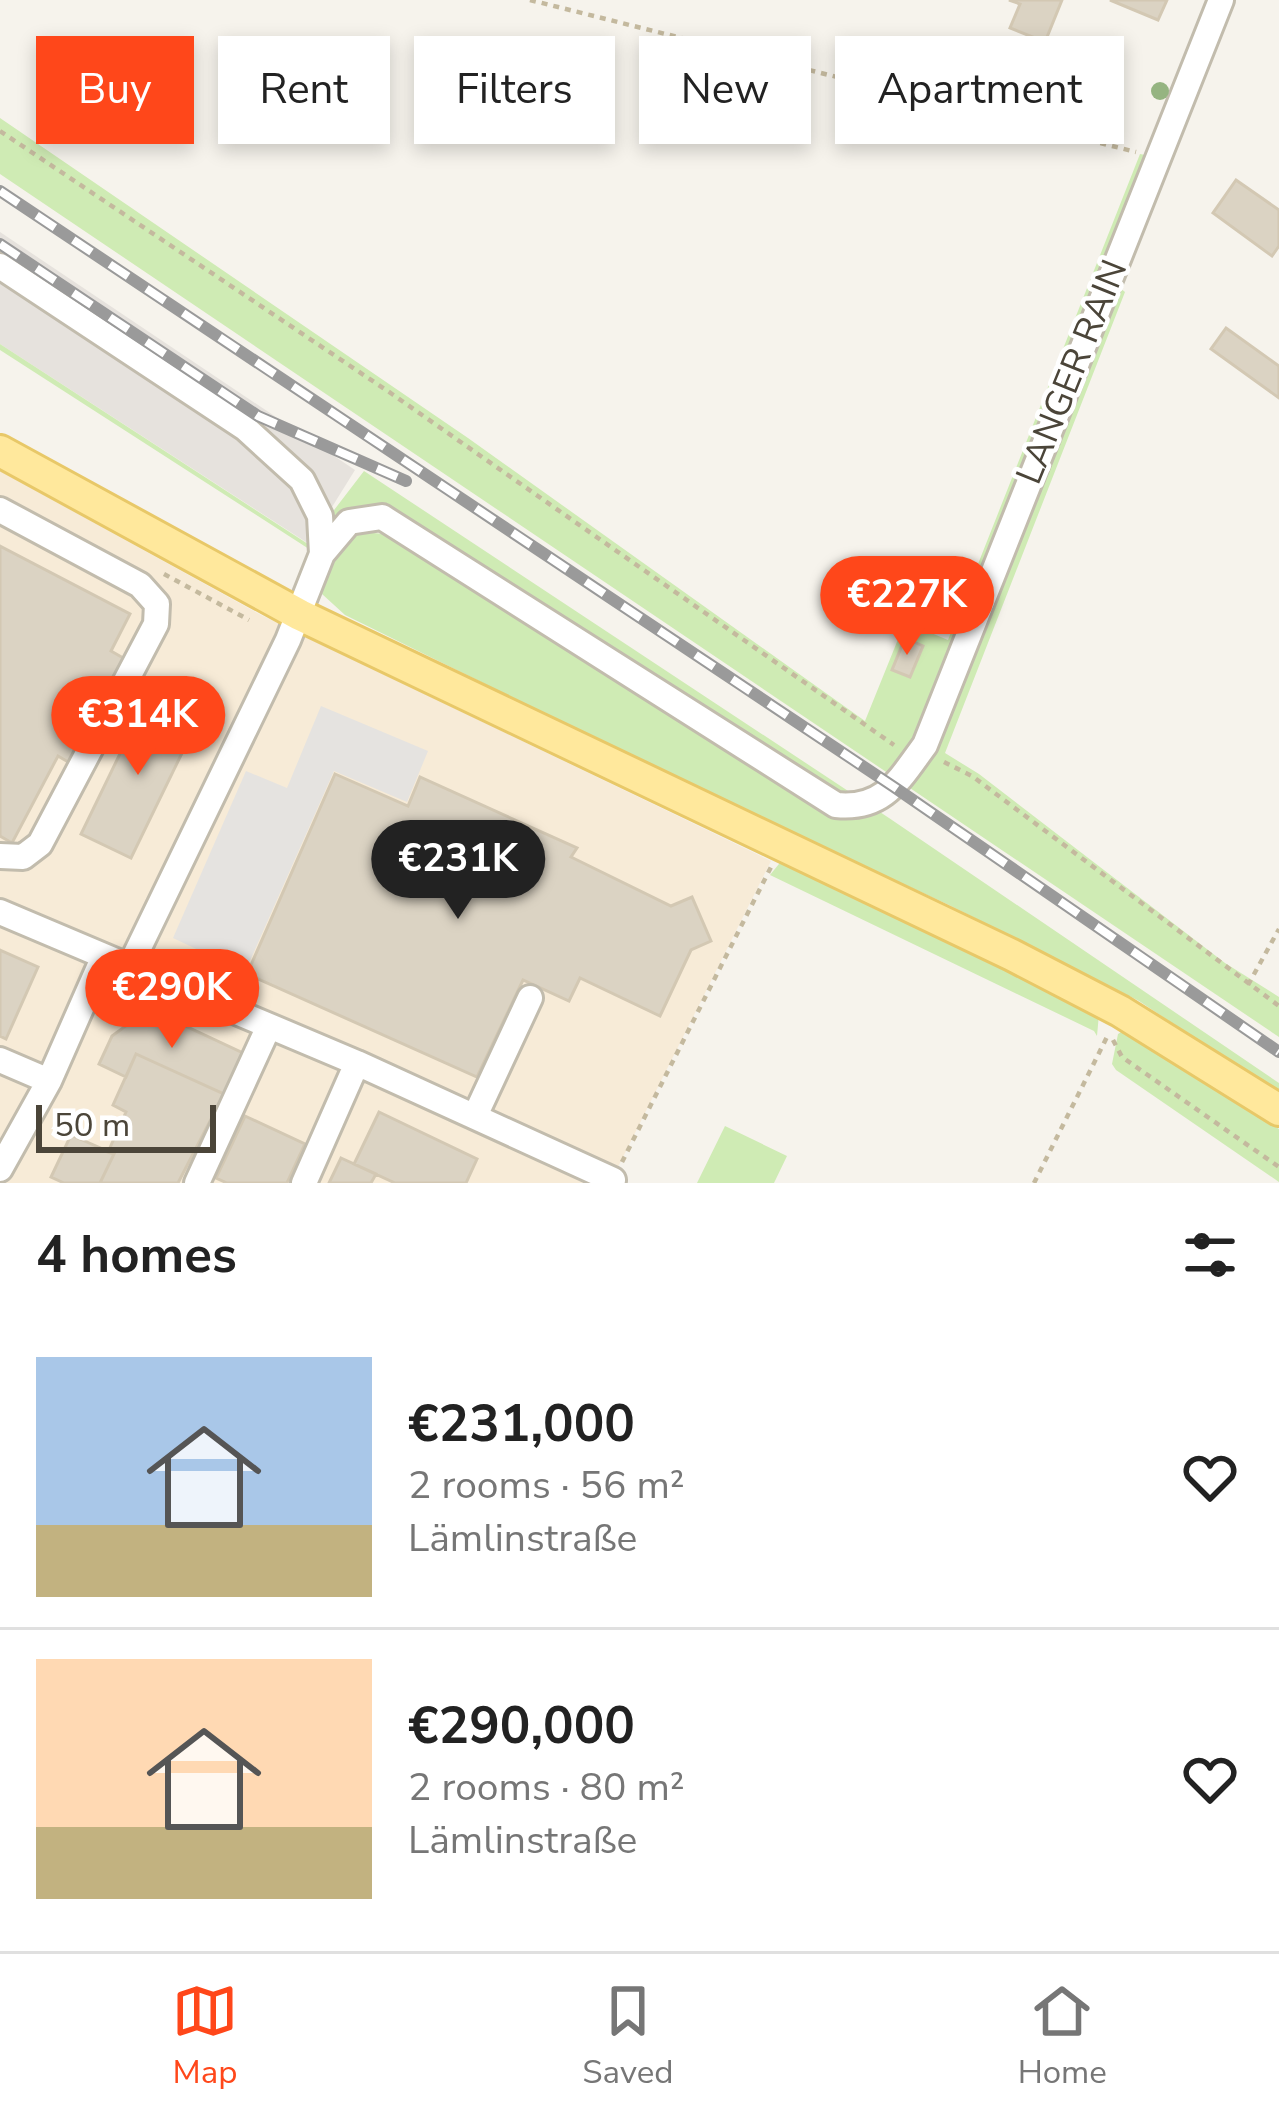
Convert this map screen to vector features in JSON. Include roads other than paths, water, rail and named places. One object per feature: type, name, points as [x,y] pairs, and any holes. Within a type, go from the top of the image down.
[{"type":"main road","points":[[0,451],[299,615],[782,845],[1279,1110]]},
{"type":"street","name":"LANGER RAIN","points":[[322,554],[349,522],[382,517],[764,763],[836,805],[862,808],[894,787],[925,745],[1221,0]]},
{"type":"street","points":[[0,266],[245,428],[302,480],[320,516],[322,554],[299,615],[130,966]]},
{"type":"street","points":[[0,510],[140,584],[157,604],[156,624],[40,844],[23,857],[0,856]]},
{"type":"street","points":[[0,912],[357,1063],[613,1180]]},
{"type":"street","points":[[0,1169],[49,1081],[104,956]]},
{"type":"street","points":[[475,1116],[530,998]]},
{"type":"street","points":[[197,1183],[269,1026]]},
{"type":"street","points":[[0,1060],[49,1081]]},
{"type":"street","points":[[304,1183],[357,1063]]},
{"type":"railway","points":[[0,191],[894,787],[1279,1052]]},
{"type":"railway","points":[[0,244],[258,416],[406,481]]}]
